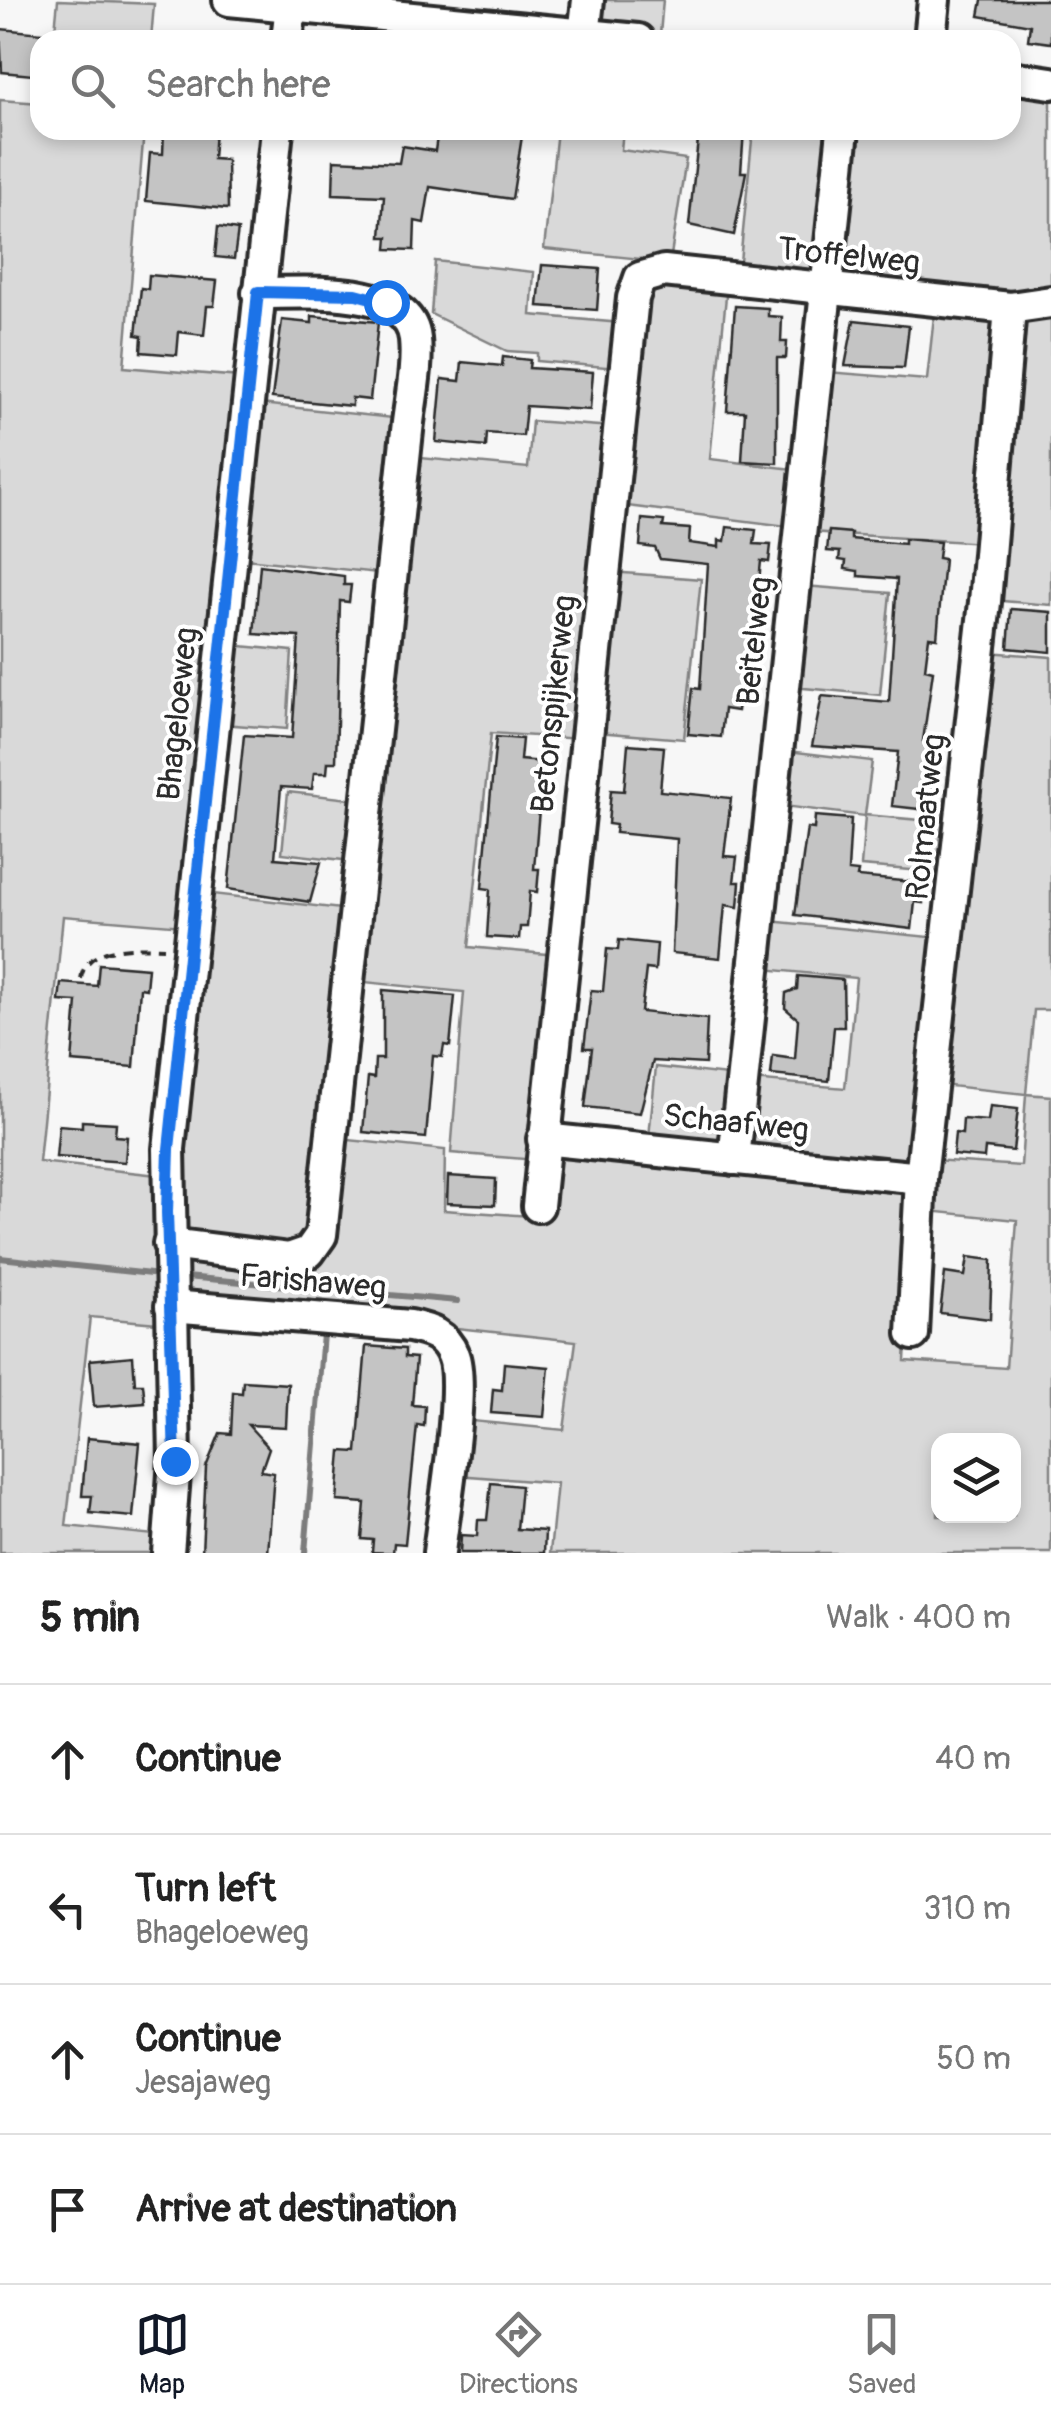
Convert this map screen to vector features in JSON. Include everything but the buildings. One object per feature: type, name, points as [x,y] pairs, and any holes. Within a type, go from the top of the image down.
[{"type":"street","points":[[229,0],[291,6],[325,4],[542,30]]},
{"type":"street","points":[[585,30],[588,0]]},
{"type":"street","points":[[931,30],[934,0]]},
{"type":"street","points":[[288,30],[291,6]]},
{"type":"street","points":[[1021,78],[1051,83]]},
{"type":"street","name":"Bhageloeweg","points":[[168,1553],[175,1461],[169,1149],[276,140]]},
{"type":"street","name":"Beitelweg","points":[[734,1158],[842,140]]},
{"type":"street","name":"Troffelweg","points":[[640,278],[664,271],[1010,308],[1051,302]]},
{"type":"street","name":"Betonspijkerweg","points":[[538,1206],[633,298],[640,278]]},
{"type":"street","points":[[169,1244],[289,1260],[309,1252],[321,1235],[409,413],[415,339],[410,319],[386,302],[356,294],[258,292]]},
{"type":"street","name":"Rolmaatweg","points":[[913,1334],[921,1178],[985,602],[1010,308]]},
{"type":"street","name":"Schaafweg","points":[[543,1139],[921,1178]]},
{"type":"street","name":"Farishaweg","points":[[171,1306],[410,1326],[428,1329],[445,1340],[457,1374],[439,1553]]},
{"type":"path","points":[[80,978],[87,962],[114,950],[189,949]]},
{"type":"shaded area","points":[[58,0],[154,4],[152,30],[55,30]]},
{"type":"shaded area","points":[[595,0],[663,0],[660,30],[604,29],[596,20]]},
{"type":"shaded area","points":[[1021,87],[1051,92],[1051,298],[845,282],[836,271],[852,140],[1021,140]]},
{"type":"shaded area","points":[[0,100],[30,102],[30,140],[143,140],[124,367],[240,377],[183,926],[63,916],[39,1162],[157,1175],[169,1324],[90,1317],[66,1526],[165,1536],[163,1553],[0,1553]]},
{"type":"shaded area","points":[[556,140],[622,140],[621,150],[686,159],[670,262],[544,249]]},
{"type":"shaded area","points":[[752,140],[834,140],[813,277],[739,272]]},
{"type":"shaded area","points":[[435,261],[534,272],[531,315],[621,323],[617,368],[537,361],[537,353],[507,351],[431,314]]},
{"type":"shaded area","points":[[655,282],[727,286],[710,459],[802,470],[795,527],[619,505],[640,307]]},
{"type":"shaded area","points":[[935,307],[1006,320],[983,543],[810,532],[828,372],[927,380]]},
{"type":"shaded area","points":[[1051,311],[1051,605],[991,600],[1021,319]]},
{"type":"shaded area","points":[[251,403],[403,419],[387,574],[235,558]]},
{"type":"shaded area","points":[[532,421],[612,427],[581,739],[491,733],[469,947],[557,955],[536,1160],[451,1153],[464,992],[354,981],[410,457],[528,468]]},
{"type":"shaded area","points":[[611,572],[701,579],[684,739],[597,732]]},
{"type":"shaded area","points":[[804,586],[890,593],[880,695],[793,687]]},
{"type":"shaded area","points":[[230,645],[292,651],[287,729],[222,724]]},
{"type":"shaded area","points":[[988,652],[1051,657],[1051,1010],[1034,1010],[1026,1094],[940,1085]]},
{"type":"shaded area","points":[[788,751],[872,761],[865,815],[953,823],[948,873],[861,866],[865,816],[783,806]]},
{"type":"shaded area","points":[[288,792],[359,800],[352,861],[282,853]]},
{"type":"shaded area","points":[[204,893],[350,910],[305,1249],[184,1240],[173,1210]]},
{"type":"shaded area","points":[[769,921],[940,938],[913,1157],[905,1165],[747,1149],[752,1080],[845,1088],[856,978],[763,969]]},
{"type":"shaded area","points":[[656,1067],[737,1076],[724,1149],[648,1147]]},
{"type":"shaded area","points":[[1026,1094],[1051,1096],[1051,1553],[550,1553],[557,1483],[457,1475],[462,1420],[564,1430],[576,1341],[191,1299],[182,1288],[179,1257],[313,1256],[339,1149],[349,1140],[445,1150],[444,1210],[546,1217],[554,1149],[897,1184],[913,1197],[905,1361],[1006,1368],[1017,1220],[928,1211],[933,1160],[1021,1166]]},
{"type":"waterway","points":[[0,1258],[151,1274]]},
{"type":"waterway","points":[[186,1277],[458,1301]]},
{"type":"waterway","points":[[305,1553],[323,1334]]},
{"type":"route","points":[[175,1461],[167,1212],[169,1149],[258,292],[356,294],[386,302]]}]
